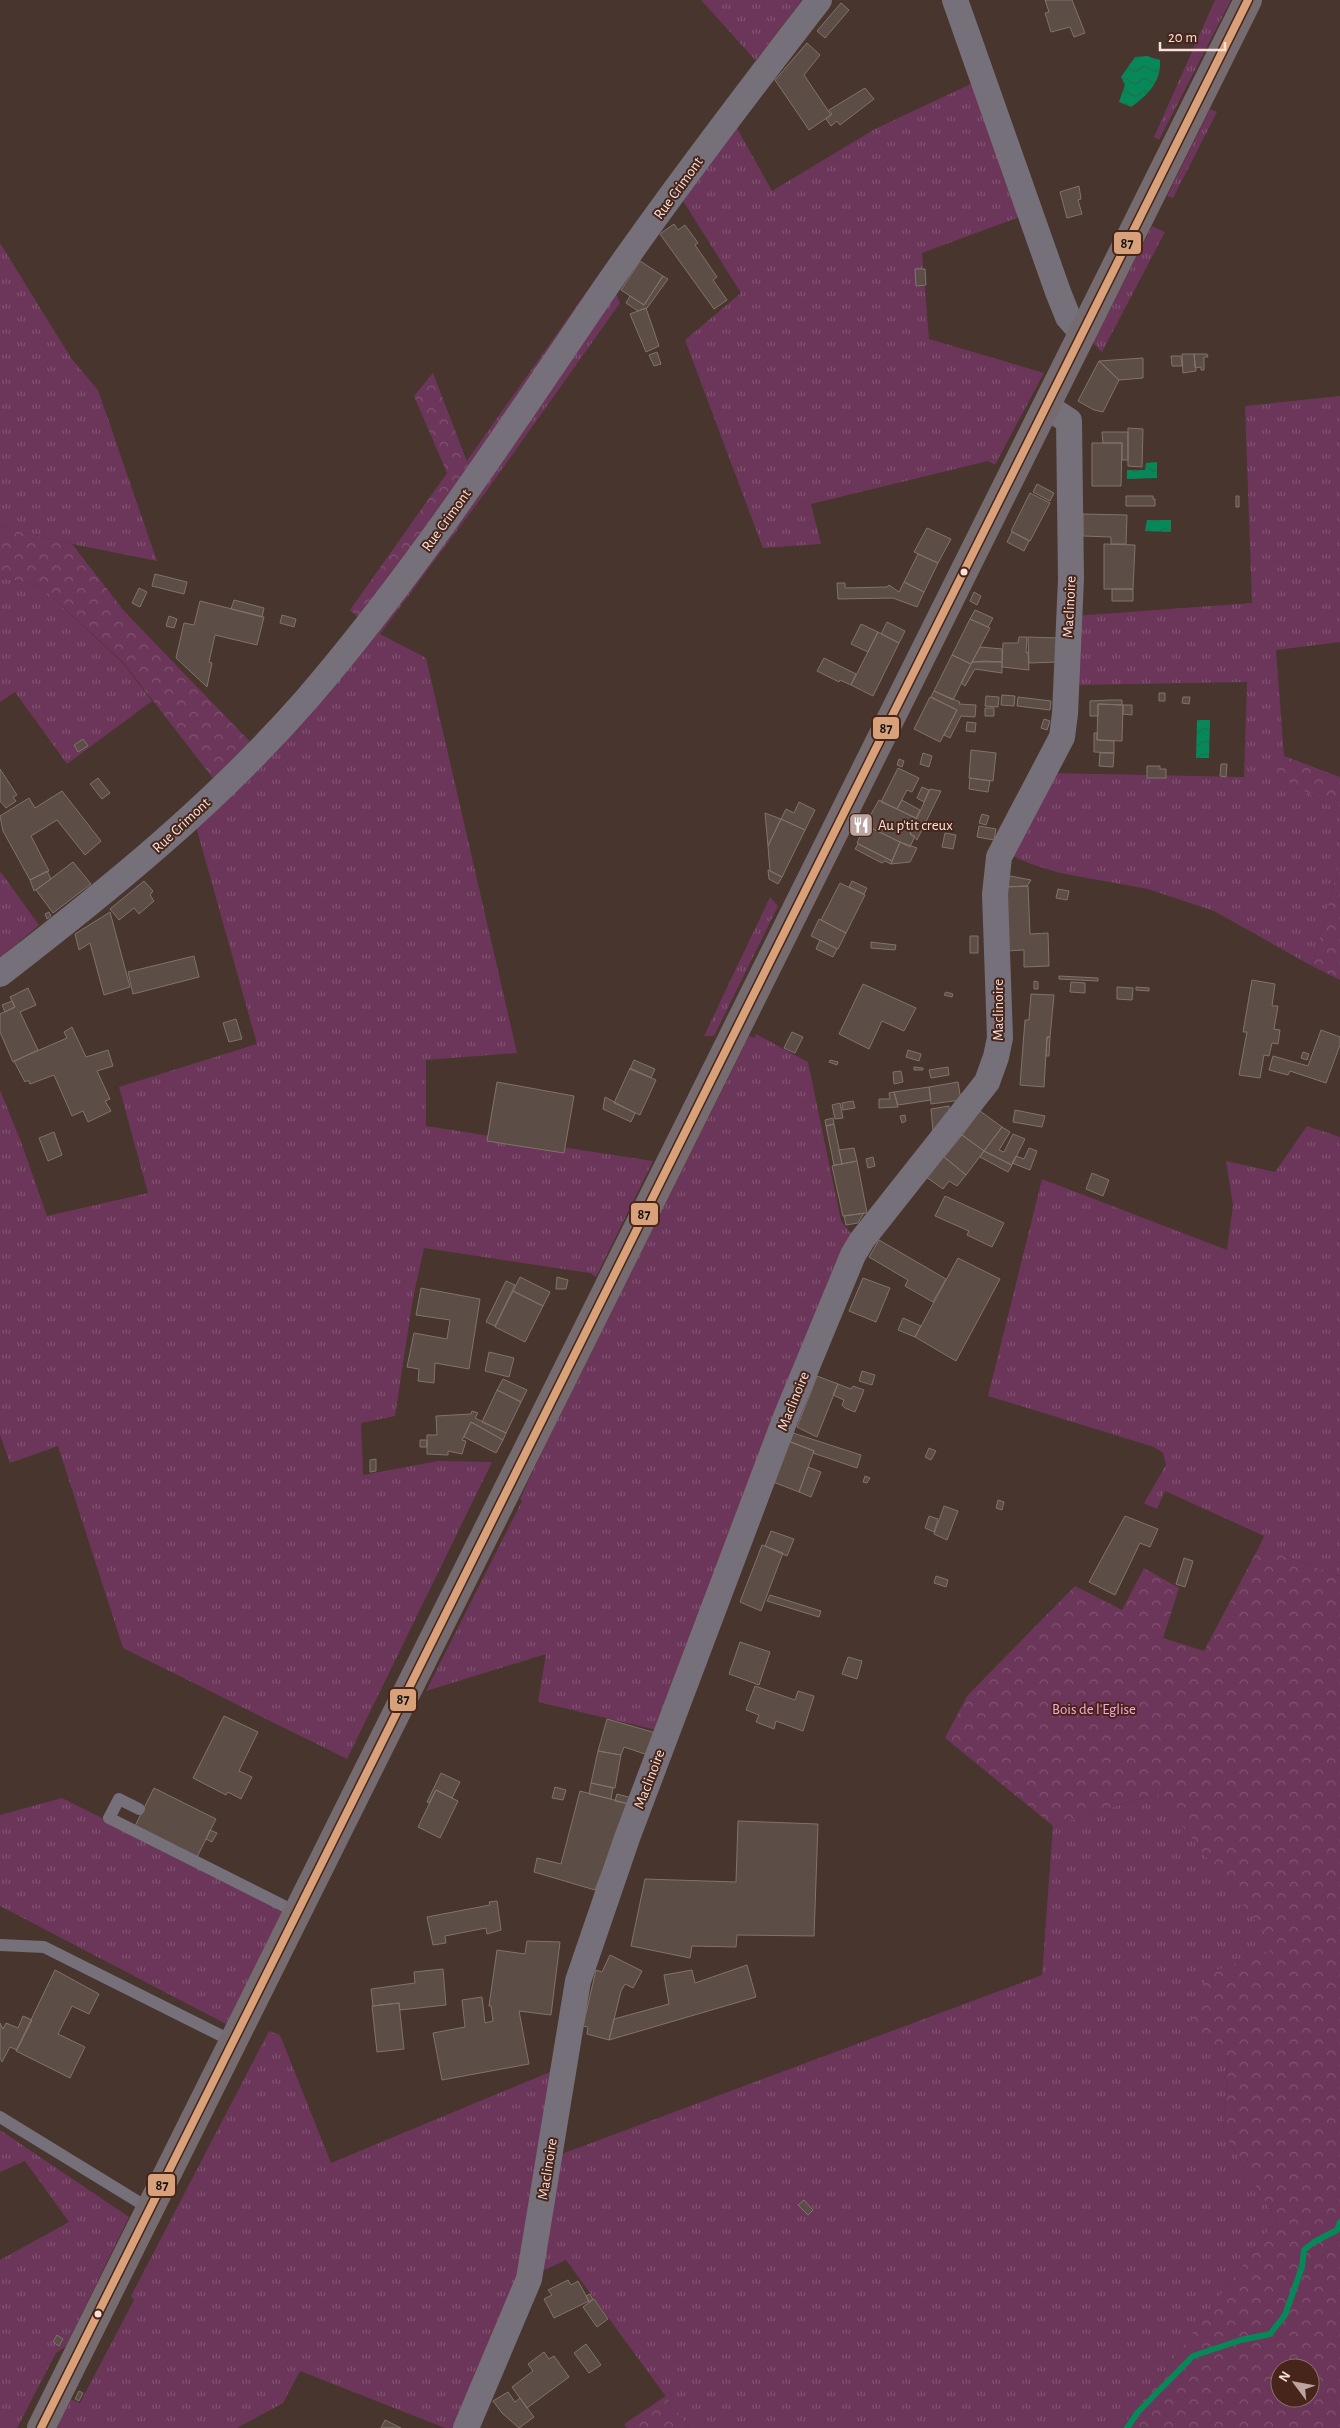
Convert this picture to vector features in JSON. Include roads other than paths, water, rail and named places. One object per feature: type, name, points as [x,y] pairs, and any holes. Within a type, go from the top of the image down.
[{"type":"main road","points":[[41,2428],[1248,0]]},
{"type":"street","name":"Rue Crimont","points":[[0,974],[154,852],[254,755],[323,679],[406,576],[488,463],[616,274],[701,155],[819,0]]},
{"type":"street","points":[[954,0],[1058,292],[1068,318],[1082,333]]},
{"type":"street","name":"Maclinoire","points":[[466,2428],[530,2279],[578,1981],[627,1838],[786,1417],[853,1255],[862,1240],[987,1082],[996,1057],[1001,1018],[995,894],[999,856],[1062,737],[1065,714],[1071,579],[1069,421],[1046,406]]},
{"type":"lane","points":[[140,1809],[119,1799],[109,1818],[298,1913]]},
{"type":"lane","points":[[0,1945],[44,1948],[234,2042]]},
{"type":"lane","points":[[0,2117],[150,2210]]},
{"type":"water","points":[[1147,56],[1160,60],[1159,75],[1156,81],[1148,93],[1131,107],[1119,102],[1125,85],[1121,77],[1135,57]]},
{"type":"water","points":[[1157,462],[1157,478],[1127,479],[1127,470],[1145,470],[1146,463]]},
{"type":"water","points":[[1147,520],[1171,520],[1171,532],[1145,531]]},
{"type":"water","points":[[1197,720],[1210,720],[1209,758],[1196,758]]},
{"type":"waterway","points":[[1127,2428],[1138,2412],[1193,2356],[1241,2340],[1270,2334],[1285,2315],[1302,2267],[1304,2250],[1314,2242],[1337,2230],[1340,2222]]},
{"type":"place","name":"Au p'tit creux","points":[[861,825]]},
{"type":"park label","name":"Bois de l'Eglise","points":[[1094,1709]]}]
